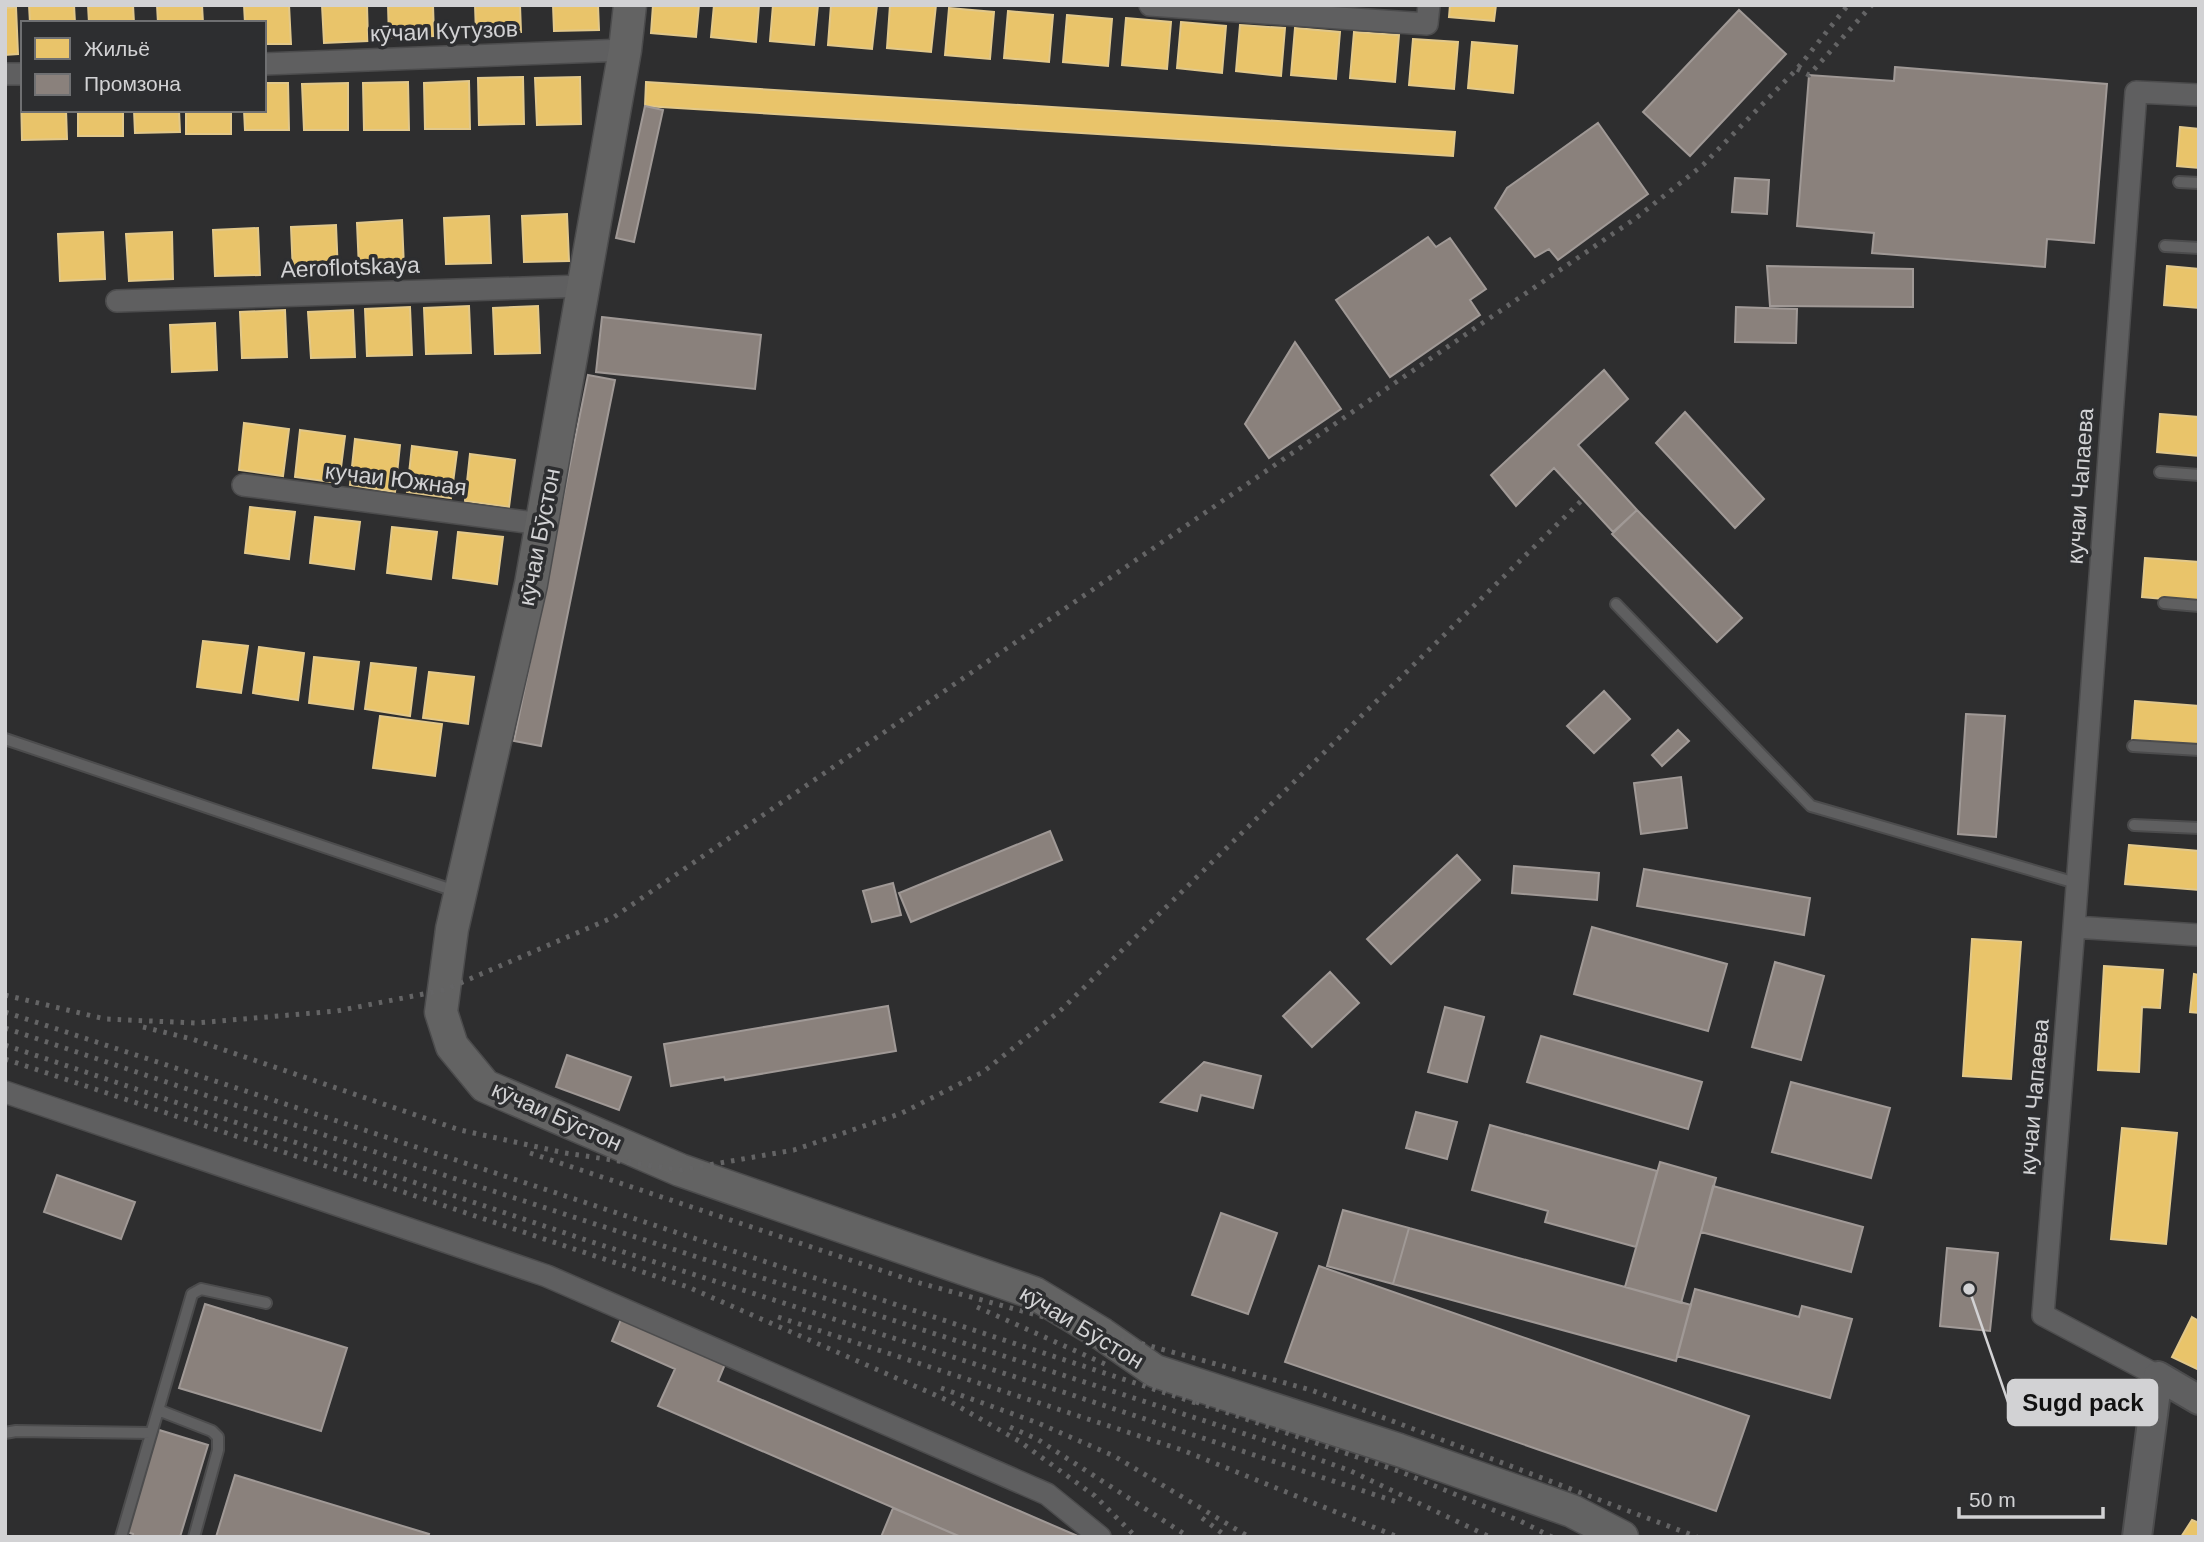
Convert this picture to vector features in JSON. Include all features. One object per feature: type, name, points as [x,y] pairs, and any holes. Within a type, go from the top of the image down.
[{"type":"main road","name":"кӯчаи Бӯстон","points":[[630,5],[625,50],[531,584],[452,929],[441,1012],[452,1046],[485,1086],[680,1170],[1034,1293],[1102,1334],[1155,1371],[1399,1450],[1548,1502],[1572,1511],[1622,1537]]},
{"type":"street","points":[[1150,5],[1428,15]]},
{"type":"street","name":"кӯчаи Кутузов","points":[[266,64],[625,50]]},
{"type":"street","name":"кучаи Чапаева","points":[[2158,1376],[2043,1315],[2136,92],[2199,95]]},
{"type":"street","name":"Aeroflotskaya","points":[[117,301],[584,286]]},
{"type":"street","name":"кучаи Южная","points":[[243,485],[542,524]]},
{"type":"street","points":[[2074,927],[2199,935]]},
{"type":"street","points":[[5,1092],[547,1276],[1047,1494],[1100,1537]]},
{"type":"street","points":[[2137,1537],[2158,1376],[2199,1400]]},
{"type":"lane","points":[[2179,182],[2199,183]]},
{"type":"lane","points":[[2165,246],[2199,248]]},
{"type":"lane","points":[[2160,472],[2199,475]]},
{"type":"lane","points":[[2164,603],[2199,606]]},
{"type":"lane","points":[[1616,604],[1811,806],[2076,883]]},
{"type":"lane","points":[[5,738],[460,893]]},
{"type":"lane","points":[[2133,746],[2199,750]]},
{"type":"lane","points":[[2134,825],[2199,828]]},
{"type":"lane","points":[[121,1537],[192,1294],[201,1289],[266,1303]]},
{"type":"lane","points":[[158,1410],[212,1431],[218,1437],[218,1450],[194,1537]]},
{"type":"lane","points":[[5,1433],[152,1433]]},
{"type":"building: Жильё","points":[[29,5],[74,5],[75,21],[30,21]]},
{"type":"building: Жильё","points":[[88,5],[133,5],[134,21],[89,21]]},
{"type":"building: Жильё","points":[[157,5],[202,5],[203,21],[158,21]]},
{"type":"building: Жильё","points":[[244,5],[289,5],[291,44],[266,44],[266,21],[245,21]]},
{"type":"building: Жильё","points":[[322,5],[367,5],[368,41],[324,43]]},
{"type":"building: Жильё","points":[[388,5],[433,5],[434,36],[389,38]]},
{"type":"building: Жильё","points":[[475,5],[520,5],[521,32],[476,33]]},
{"type":"building: Жильё","points":[[553,5],[598,5],[599,30],[554,31]]},
{"type":"building: Жильё","points":[[653,5],[699,5],[696,37],[651,33]]},
{"type":"building: Жильё","points":[[714,5],[759,5],[756,42],[711,37]]},
{"type":"building: Жильё","points":[[773,5],[818,5],[814,45],[770,41]]},
{"type":"building: Жильё","points":[[831,5],[877,5],[872,49],[828,45]]},
{"type":"building: Жильё","points":[[890,5],[936,5],[931,52],[887,48]]},
{"type":"building: Жильё","points":[[1450,5],[1496,5],[1494,21],[1449,17]]},
{"type":"building: Жильё","points":[[16,7],[18,54],[5,55],[5,8]]},
{"type":"building: Жильё","points":[[949,8],[994,12],[990,59],[945,55]]},
{"type":"building: Жильё","points":[[1008,11],[1053,15],[1049,62],[1004,58]]},
{"type":"building: Жильё","points":[[1067,15],[1112,19],[1108,66],[1063,62]]},
{"type":"building: Жильё","points":[[1126,18],[1171,22],[1167,69],[1122,65]]},
{"type":"building: Жильё","points":[[1181,22],[1226,26],[1222,73],[1177,68]]},
{"type":"building: Жильё","points":[[1240,25],[1285,28],[1281,76],[1236,71]]},
{"type":"building: Жильё","points":[[1295,28],[1340,32],[1336,79],[1291,75]]},
{"type":"building: Жильё","points":[[1354,32],[1399,35],[1395,82],[1350,78]]},
{"type":"building: Жильё","points":[[1413,39],[1458,42],[1454,89],[1409,85]]},
{"type":"building: Жильё","points":[[1472,42],[1517,46],[1513,93],[1468,88]]},
{"type":"building: Жильё","points":[[523,77],[524,124],[479,125],[478,78]]},
{"type":"building: Жильё","points":[[580,77],[581,124],[537,125],[535,78]]},
{"type":"building: Жильё","points":[[469,81],[470,129],[425,129],[424,83]]},
{"type":"building: Жильё","points":[[408,82],[409,130],[364,130],[363,83]]},
{"type":"building: Жильё","points":[[646,82],[1455,132],[1453,156],[645,106]]},
{"type":"building: Жильё","points":[[266,83],[288,83],[289,130],[245,130],[244,112],[266,112]]},
{"type":"building: Жильё","points":[[348,83],[348,130],[304,130],[302,84]]},
{"type":"building: Жильё","points":[[21,112],[66,112],[67,139],[22,140]]},
{"type":"building: Жильё","points":[[78,112],[123,112],[123,136],[78,136]]},
{"type":"building: Жильё","points":[[134,112],[179,112],[180,132],[135,133]]},
{"type":"building: Жильё","points":[[186,112],[231,112],[231,134],[186,134]]},
{"type":"building: Жильё","points":[[2180,127],[2199,129],[2199,168],[2177,166]]},
{"type":"building: Жильё","points":[[567,214],[569,261],[524,262],[522,216]]},
{"type":"building: Жильё","points":[[489,216],[491,263],[446,264],[444,218]]},
{"type":"building: Жильё","points":[[402,220],[404,268],[359,269],[357,223]]},
{"type":"building: Жильё","points":[[336,225],[338,273],[293,274],[291,227]]},
{"type":"building: Жильё","points":[[258,228],[260,275],[215,276],[213,230]]},
{"type":"building: Жильё","points":[[103,232],[105,279],[60,281],[58,234]]},
{"type":"building: Жильё","points":[[172,232],[173,279],[129,281],[126,234]]},
{"type":"building: Жильё","points":[[2167,266],[2199,269],[2199,308],[2164,305]]},
{"type":"building: Жильё","points":[[469,306],[471,353],[426,354],[424,308]]},
{"type":"building: Жильё","points":[[538,306],[540,353],[495,354],[493,308]]},
{"type":"building: Жильё","points":[[410,307],[412,355],[367,356],[365,309]]},
{"type":"building: Жильё","points":[[285,310],[287,357],[242,358],[240,312]]},
{"type":"building: Жильё","points":[[353,310],[355,357],[311,358],[308,312]]},
{"type":"building: Жильё","points":[[215,323],[217,370],[172,372],[170,325]]},
{"type":"building: Жильё","points":[[2160,414],[2199,417],[2199,456],[2157,452]]},
{"type":"building: Жильё","points":[[244,423],[289,429],[283,476],[239,470]]},
{"type":"building: Жильё","points":[[300,430],[345,436],[339,483],[295,477]]},
{"type":"building: Жильё","points":[[355,439],[400,445],[395,492],[350,485]]},
{"type":"building: Жильё","points":[[412,446],[457,452],[451,498],[407,492]]},
{"type":"building: Жильё","points":[[470,454],[515,460],[509,507],[465,501]]},
{"type":"building: Жильё","points":[[250,507],[295,512],[289,559],[245,553]]},
{"type":"building: Жильё","points":[[315,517],[360,522],[354,569],[310,563]]},
{"type":"building: Жильё","points":[[392,527],[437,532],[431,579],[387,573]]},
{"type":"building: Жильё","points":[[458,532],[503,537],[497,584],[453,578]]},
{"type":"building: Жильё","points":[[2145,558],[2199,562],[2199,602],[2142,597]]},
{"type":"building: Жильё","points":[[203,641],[248,646],[241,693],[197,687]]},
{"type":"building: Жильё","points":[[259,647],[304,653],[298,700],[253,693]]},
{"type":"building: Жильё","points":[[314,657],[359,662],[353,709],[309,703]]},
{"type":"building: Жильё","points":[[371,663],[416,668],[410,716],[365,709]]},
{"type":"building: Жильё","points":[[429,672],[474,677],[468,724],[423,718]]},
{"type":"building: Жильё","points":[[2135,701],[2199,706],[2199,745],[2132,740]]},
{"type":"building: Жильё","points":[[380,716],[442,724],[435,776],[373,768]]},
{"type":"building: Жильё","points":[[2129,845],[2199,851],[2199,890],[2125,884]]},
{"type":"building: Жильё","points":[[1972,939],[2021,942],[2011,1079],[1963,1076]]},
{"type":"building: Жильё","points":[[2104,966],[2163,970],[2160,1008],[2142,1007],[2139,1072],[2098,1070]]},
{"type":"building: Жильё","points":[[2194,974],[2199,975],[2199,1013],[2190,1012]]},
{"type":"building: Жильё","points":[[2122,1128],[2177,1133],[2166,1244],[2111,1239]]},
{"type":"building: Жильё","points":[[2192,1317],[2199,1321],[2199,1370],[2172,1357]]},
{"type":"building: Жильё","points":[[2192,1520],[2199,1523],[2199,1537],[2181,1537]]},
{"type":"building: Промзона","points":[[1739,10],[1786,54],[1690,156],[1643,112]]},
{"type":"building: Промзона","points":[[1895,67],[2107,84],[2094,243],[2047,239],[2045,267],[1872,253],[1874,233],[1797,226],[1809,75],[1894,81]]},
{"type":"building: Промзона","points":[[645,106],[663,110],[634,242],[616,238]]},
{"type":"building: Промзона","points":[[1598,123],[1648,194],[1558,260],[1549,249],[1535,257],[1495,208],[1507,188]]},
{"type":"building: Промзона","points":[[1735,178],[1769,180],[1767,214],[1732,212]]},
{"type":"building: Промзона","points":[[1428,237],[1436,247],[1450,238],[1486,289],[1470,300],[1480,315],[1390,377],[1336,300]]},
{"type":"building: Промзона","points":[[1767,266],[1913,269],[1913,307],[1770,306]]},
{"type":"building: Промзона","points":[[1736,307],[1797,309],[1796,343],[1735,342]]},
{"type":"building: Промзона","points":[[602,317],[761,335],[755,389],[596,372]]},
{"type":"building: Промзона","points":[[1295,342],[1341,409],[1269,458],[1245,424]]},
{"type":"building: Промзона","points":[[1604,370],[1628,399],[1578,445],[1637,510],[1613,532],[1554,468],[1516,506],[1491,475]]},
{"type":"building: Промзона","points":[[588,375],[615,380],[541,746],[514,741]]},
{"type":"building: Промзона","points":[[1685,412],[1764,499],[1735,528],[1656,443]]},
{"type":"building: Промзона","points":[[1637,510],[1742,618],[1717,642],[1612,534]]},
{"type":"building: Промзона","points":[[1604,691],[1630,719],[1594,753],[1567,726]]},
{"type":"building: Промзона","points":[[1966,714],[2005,716],[1996,837],[1958,834]]},
{"type":"building: Промзона","points":[[1678,730],[1689,741],[1662,766],[1652,755]]},
{"type":"building: Промзона","points":[[1681,777],[1687,828],[1641,834],[1634,783]]},
{"type":"building: Промзона","points":[[1050,831],[1062,860],[911,922],[899,893]]},
{"type":"building: Промзона","points":[[1457,855],[1480,880],[1391,964],[1367,939]]},
{"type":"building: Промзона","points":[[1514,866],[1599,873],[1597,900],[1512,893]]},
{"type":"building: Промзона","points":[[1644,869],[1810,898],[1804,935],[1637,906]]},
{"type":"building: Промзона","points":[[893,883],[901,915],[872,922],[863,891]]},
{"type":"building: Промзона","points":[[1592,927],[1727,964],[1708,1031],[1574,994]]},
{"type":"building: Промзона","points":[[1775,962],[1824,976],[1801,1060],[1752,1047]]},
{"type":"building: Промзона","points":[[1330,972],[1359,1003],[1312,1047],[1283,1016]]},
{"type":"building: Промзона","points":[[888,1006],[896,1051],[725,1080],[724,1077],[671,1086],[664,1044]]},
{"type":"building: Промзона","points":[[1445,1007],[1484,1017],[1467,1082],[1428,1072]]},
{"type":"building: Промзона","points":[[1541,1036],[1702,1082],[1688,1129],[1527,1082]]},
{"type":"building: Промзона","points":[[567,1055],[631,1077],[619,1110],[556,1087]]},
{"type":"building: Промзона","points":[[1204,1062],[1261,1076],[1253,1108],[1201,1095],[1197,1111],[1161,1102]]},
{"type":"building: Промзона","points":[[1791,1082],[1890,1108],[1871,1178],[1772,1152]]},
{"type":"building: Промзона","points":[[1416,1112],[1457,1122],[1447,1159],[1406,1148]]},
{"type":"building: Промзона","points":[[1490,1125],[1657,1171],[1636,1247],[1545,1222],[1548,1211],[1472,1190]]},
{"type":"building: Промзона","points":[[1660,1162],[1716,1178],[1681,1303],[1625,1287]]},
{"type":"building: Промзона","points":[[57,1175],[135,1202],[121,1239],[44,1212]]},
{"type":"building: Промзона","points":[[1713,1186],[1863,1227],[1851,1272],[1701,1232]]},
{"type":"building: Промзона","points":[[1343,1210],[1409,1228],[1393,1284],[1327,1266]]},
{"type":"building: Промзона","points":[[1221,1213],[1277,1233],[1248,1314],[1192,1295]]},
{"type":"building: Промзона","points":[[1409,1228],[1691,1305],[1676,1361],[1393,1284]]},
{"type":"building: Промзона","points":[[1947,1248],[1998,1253],[1990,1331],[1940,1326]]},
{"type":"building: Промзона","points":[[1319,1266],[1749,1416],[1716,1511],[1285,1362]]},
{"type":"building: Промзона","points":[[1695,1289],[1799,1317],[1802,1306],[1852,1319],[1830,1398],[1677,1356]]},
{"type":"building: Промзона","points":[[205,1304],[347,1348],[321,1431],[179,1388]]},
{"type":"building: Промзона","points":[[624,1312],[728,1357],[718,1381],[1080,1537],[961,1537],[658,1406],[675,1369],[612,1341]]},
{"type":"building: Промзона","points":[[156,1429],[208,1445],[180,1537],[132,1537],[133,1534],[124,1531]]},
{"type":"building: Промзона","points":[[235,1475],[429,1534],[428,1537],[216,1537]]},
{"type":"building: Промзона","points":[[893,1508],[961,1537],[881,1537]]},
{"type":"railway","points":[[5,995],[105,1019],[196,1023],[337,1011],[444,990],[614,917],[1636,218],[1703,165],[1797,69],[1848,5]]},
{"type":"railway","points":[[1797,69],[1809,75],[1872,5]]},
{"type":"railway","points":[[143,1027],[192,1039],[460,1130],[565,1153],[680,1170],[794,1150],[902,1113],[983,1072],[1061,1010],[1581,501]]},
{"type":"railway","points":[[5,1012],[1202,1405]]},
{"type":"railway","points":[[5,1028],[459,1180],[1270,1442],[1351,1471],[1490,1537]]},
{"type":"railway","points":[[5,1045],[592,1242],[1400,1503]]},
{"type":"railway","points":[[5,1059],[688,1287],[949,1401],[1019,1441],[1095,1496],[1136,1537]]},
{"type":"railway","points":[[530,1153],[916,1282],[1311,1390],[1697,1537]]},
{"type":"railway","points":[[977,1307],[1105,1364]]},
{"type":"railway","points":[[778,1317],[1182,1450],[1398,1537]]},
{"type":"railway","points":[[941,1388],[1038,1423],[1114,1456],[1249,1537]]},
{"type":"railway","points":[[1196,1402],[1401,1472],[1552,1537]]},
{"type":"railway","points":[[1010,1427],[1037,1439],[1189,1537]]},
{"type":"railway","points":[[1202,1518],[1227,1537]]},
{"type":"place","name":"Sugd pack","points":[[1969,1289]]}]
